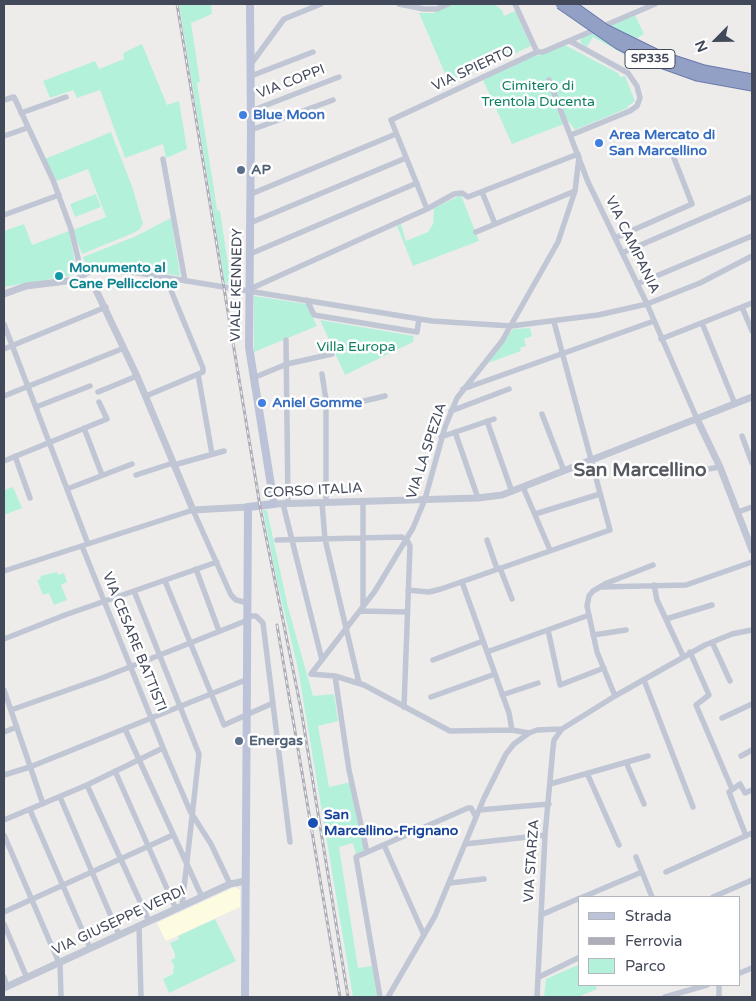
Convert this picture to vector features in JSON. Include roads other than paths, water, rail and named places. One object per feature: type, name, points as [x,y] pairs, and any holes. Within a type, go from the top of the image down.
[{"type":"highway","name":"SP335","points":[[560,4],[618,44],[642,56],[697,76],[752,86]]},
{"type":"highway","name":"SP335","points":[[570,4],[605,28],[658,55],[704,70],[752,79]]},
{"type":"main road","name":"VIALE KENNEDY","points":[[250,4],[251,194],[249,347],[274,504]]},
{"type":"main road","name":"CORSO ITALIA","points":[[248,507],[274,504]]},
{"type":"main road","points":[[245,997],[248,507]]},
{"type":"street","points":[[251,64],[284,19],[321,4]]},
{"type":"street","points":[[399,4],[424,9],[436,9],[448,4]]},
{"type":"street","points":[[515,4],[537,52]]},
{"type":"street","name":"VIA SPIERTO","points":[[396,134],[391,120],[537,52],[543,52],[655,4]]},
{"type":"street","points":[[570,40],[628,73],[637,86],[640,98],[634,109],[570,135]]},
{"type":"street","points":[[251,76],[313,52]]},
{"type":"street","name":"VIA COPPI","points":[[251,111],[339,77]]},
{"type":"street","name":"VIA CAMPANIA","points":[[549,80],[584,171],[654,321],[697,419]]},
{"type":"street","points":[[4,100],[14,97],[59,195],[71,229],[82,275]]},
{"type":"street","points":[[21,112],[66,97]]},
{"type":"street","points":[[251,130],[333,100]]},
{"type":"street","points":[[4,136],[27,128]]},
{"type":"street","points":[[251,194],[396,134],[427,209]]},
{"type":"street","points":[[250,290],[459,193],[468,197],[578,156]]},
{"type":"street","name":"VIA LA SPEZIA","points":[[335,676],[311,674],[362,609],[407,540],[424,499],[441,437],[451,412],[463,389],[502,341],[558,242],[575,191],[578,156]]},
{"type":"street","points":[[250,223],[406,158]]},
{"type":"street","points":[[615,238],[692,204],[674,158]]},
{"type":"street","points":[[164,159],[184,280]]},
{"type":"street","points":[[577,175],[584,171]]},
{"type":"street","points":[[250,254],[417,182]]},
{"type":"street","points":[[476,232],[575,191]]},
{"type":"street","points":[[482,192],[495,224]]},
{"type":"street","points":[[4,215],[59,195]]},
{"type":"street","points":[[622,253],[752,197]]},
{"type":"street","points":[[637,284],[752,236]]},
{"type":"street","points":[[75,280],[82,275],[98,270],[132,272],[419,319],[455,324],[511,326],[598,315],[646,304],[700,283],[752,256]]},
{"type":"street","points":[[4,294],[26,286],[75,280],[95,288],[106,307],[146,396],[173,464],[233,598],[248,603]]},
{"type":"street","points":[[146,396],[198,374],[203,368],[170,288]]},
{"type":"street","points":[[307,300],[314,315],[417,332],[419,319]]},
{"type":"street","points":[[661,338],[752,303]]},
{"type":"street","points":[[4,350],[106,307]]},
{"type":"street","points":[[742,307],[752,331]]},
{"type":"street","points":[[463,389],[654,321]]},
{"type":"street","points":[[408,590],[429,592],[610,530],[554,322]]},
{"type":"street","points":[[702,322],[735,404]]},
{"type":"street","name":"VIA CESARE BATTISTI","points":[[4,324],[67,488],[103,602],[192,815],[211,844],[230,884]]},
{"type":"street","points":[[286,340],[286,504],[292,539],[322,660]]},
{"type":"street","points":[[4,396],[124,348]]},
{"type":"street","points":[[253,378],[287,364],[332,354]]},
{"type":"street","points":[[198,374],[212,454]]},
{"type":"street","points":[[322,374],[326,400],[325,539],[359,683]]},
{"type":"street","points":[[98,392],[137,376]]},
{"type":"street","points":[[36,407],[90,386]]},
{"type":"street","points":[[451,412],[509,389]]},
{"type":"street","points":[[326,400],[364,401],[385,396]]},
{"type":"street","name":"CORSO ITALIA","points":[[274,504],[478,498],[512,492],[752,397]]},
{"type":"street","points":[[4,461],[50,441],[107,420],[99,402]]},
{"type":"street","points":[[542,414],[564,471]]},
{"type":"street","points":[[697,419],[720,467],[752,550]]},
{"type":"street","points":[[441,437],[490,420],[512,492]]},
{"type":"street","points":[[84,428],[102,475]]},
{"type":"street","points":[[455,432],[478,498]]},
{"type":"street","points":[[742,436],[752,463]]},
{"type":"street","points":[[136,476],[224,451]]},
{"type":"street","points":[[15,456],[30,498]]},
{"type":"street","points":[[67,488],[132,464]]},
{"type":"street","points":[[667,476],[720,467]]},
{"type":"street","points":[[523,487],[550,550]]},
{"type":"street","points":[[535,514],[600,494]]},
{"type":"street","points":[[363,501],[362,609],[408,612]]},
{"type":"street","name":"CORSO ITALIA","points":[[193,510],[248,507]]},
{"type":"street","points":[[738,512],[752,507]]},
{"type":"street","points":[[4,571],[193,510]]},
{"type":"street","points":[[277,540],[402,537],[407,540],[410,546],[404,707]]},
{"type":"street","points":[[487,540],[512,599]]},
{"type":"street","points":[[4,639],[217,562]]},
{"type":"street","points":[[599,587],[686,585],[752,562]]},
{"type":"street","points":[[615,696],[593,635],[589,615],[589,596],[593,590],[599,587],[654,565]]},
{"type":"street","points":[[196,569],[218,631]]},
{"type":"street","points":[[165,581],[224,725],[273,703]]},
{"type":"street","points":[[462,582],[495,674],[512,730]]},
{"type":"street","points":[[654,585],[657,600],[683,656]]},
{"type":"street","points":[[134,591],[199,754],[187,865],[179,907]]},
{"type":"street","points":[[666,620],[712,605]]},
{"type":"street","points":[[487,652],[589,615]]},
{"type":"street","points":[[11,710],[130,667],[248,618],[258,618],[263,623],[290,842]]},
{"type":"street","points":[[548,630],[560,685],[604,668]]},
{"type":"street","points":[[593,635],[626,630]]},
{"type":"street","points":[[388,997],[424,935],[450,883],[479,810],[506,754],[529,733],[537,730],[562,729],[690,652],[732,634],[752,630]]},
{"type":"street","points":[[432,660],[483,641]]},
{"type":"street","points":[[712,642],[730,681]]},
{"type":"street","points":[[690,652],[709,695],[696,705],[732,789]]},
{"type":"street","points":[[430,697],[495,674]]},
{"type":"street","points":[[368,852],[349,770],[335,676],[359,683],[450,731],[512,730],[529,733]]},
{"type":"street","points":[[4,775],[30,767],[248,679]]},
{"type":"street","points":[[644,680],[693,807]]},
{"type":"street","points":[[502,695],[538,683]]},
{"type":"street","points":[[4,690],[44,804]]},
{"type":"street","points":[[722,718],[752,704]]},
{"type":"street","points":[[4,732],[17,727]]},
{"type":"street","points":[[125,729],[202,897]]},
{"type":"street","name":"VIA STARZA","points":[[537,997],[544,835],[549,804],[554,740],[562,729]]},
{"type":"street","points":[[4,820],[87,785],[163,748]]},
{"type":"street","points":[[741,756],[752,750]]},
{"type":"street","points":[[550,784],[648,756]]},
{"type":"street","points":[[626,762],[644,804]]},
{"type":"street","points":[[115,771],[179,907]]},
{"type":"street","points":[[587,773],[619,845]]},
{"type":"street","points":[[666,872],[749,835],[729,792],[740,784],[745,793],[752,790]]},
{"type":"street","points":[[87,785],[149,921]]},
{"type":"street","points":[[60,797],[118,935]]},
{"type":"street","points":[[479,810],[549,804]]},
{"type":"street","points":[[380,997],[356,857],[468,808],[471,808],[476,817]]},
{"type":"street","points":[[30,810],[90,948]]},
{"type":"street","points":[[4,834],[60,962],[61,997]]},
{"type":"street","points":[[4,912],[173,835]]},
{"type":"street","points":[[465,844],[544,835]]},
{"type":"street","points":[[384,845],[424,935]]},
{"type":"street","points":[[636,857],[652,896]]},
{"type":"street","points":[[586,896],[642,872]]},
{"type":"street","points":[[450,883],[484,879]]},
{"type":"street","points":[[718,896],[752,880]]},
{"type":"street","name":"VIA GIUSEPPE VERDI","points":[[6,987],[230,884],[246,881]]},
{"type":"street","points":[[541,915],[578,899]]},
{"type":"street","points":[[4,924],[27,978]]},
{"type":"street","points":[[139,926],[141,997]]},
{"type":"street","points":[[539,977],[578,958]]},
{"type":"street","points":[[4,977],[6,987]]},
{"type":"street","points":[[665,997],[704,986]]},
{"type":"railway","points":[[177,4],[261,512],[301,709],[348,997]]},
{"type":"railway","points":[[277,625],[340,997]]},
{"type":"place","name":"Blue Moon","points":[[243,115]]},
{"type":"place","name":"Area Mercato di San Marcellino","points":[[599,143]]},
{"type":"place","name":"AP","points":[[241,170]]},
{"type":"place","name":"Monumento al Cane Pelliccione","points":[[59,276]]},
{"type":"place","name":"Aniel Gomme","points":[[262,403]]},
{"type":"place","name":"Energas","points":[[239,741]]},
{"type":"place","name":"San Marcellino-Frignano","points":[[313,823]]},
{"type":"district","name":"San Marcellino","points":[[640,471]]},
{"type":"park label","name":"Cimitero di Trentola Ducenta","points":[[538,94]]},
{"type":"park label","name":"Villa Europa","points":[[356,347]]}]
